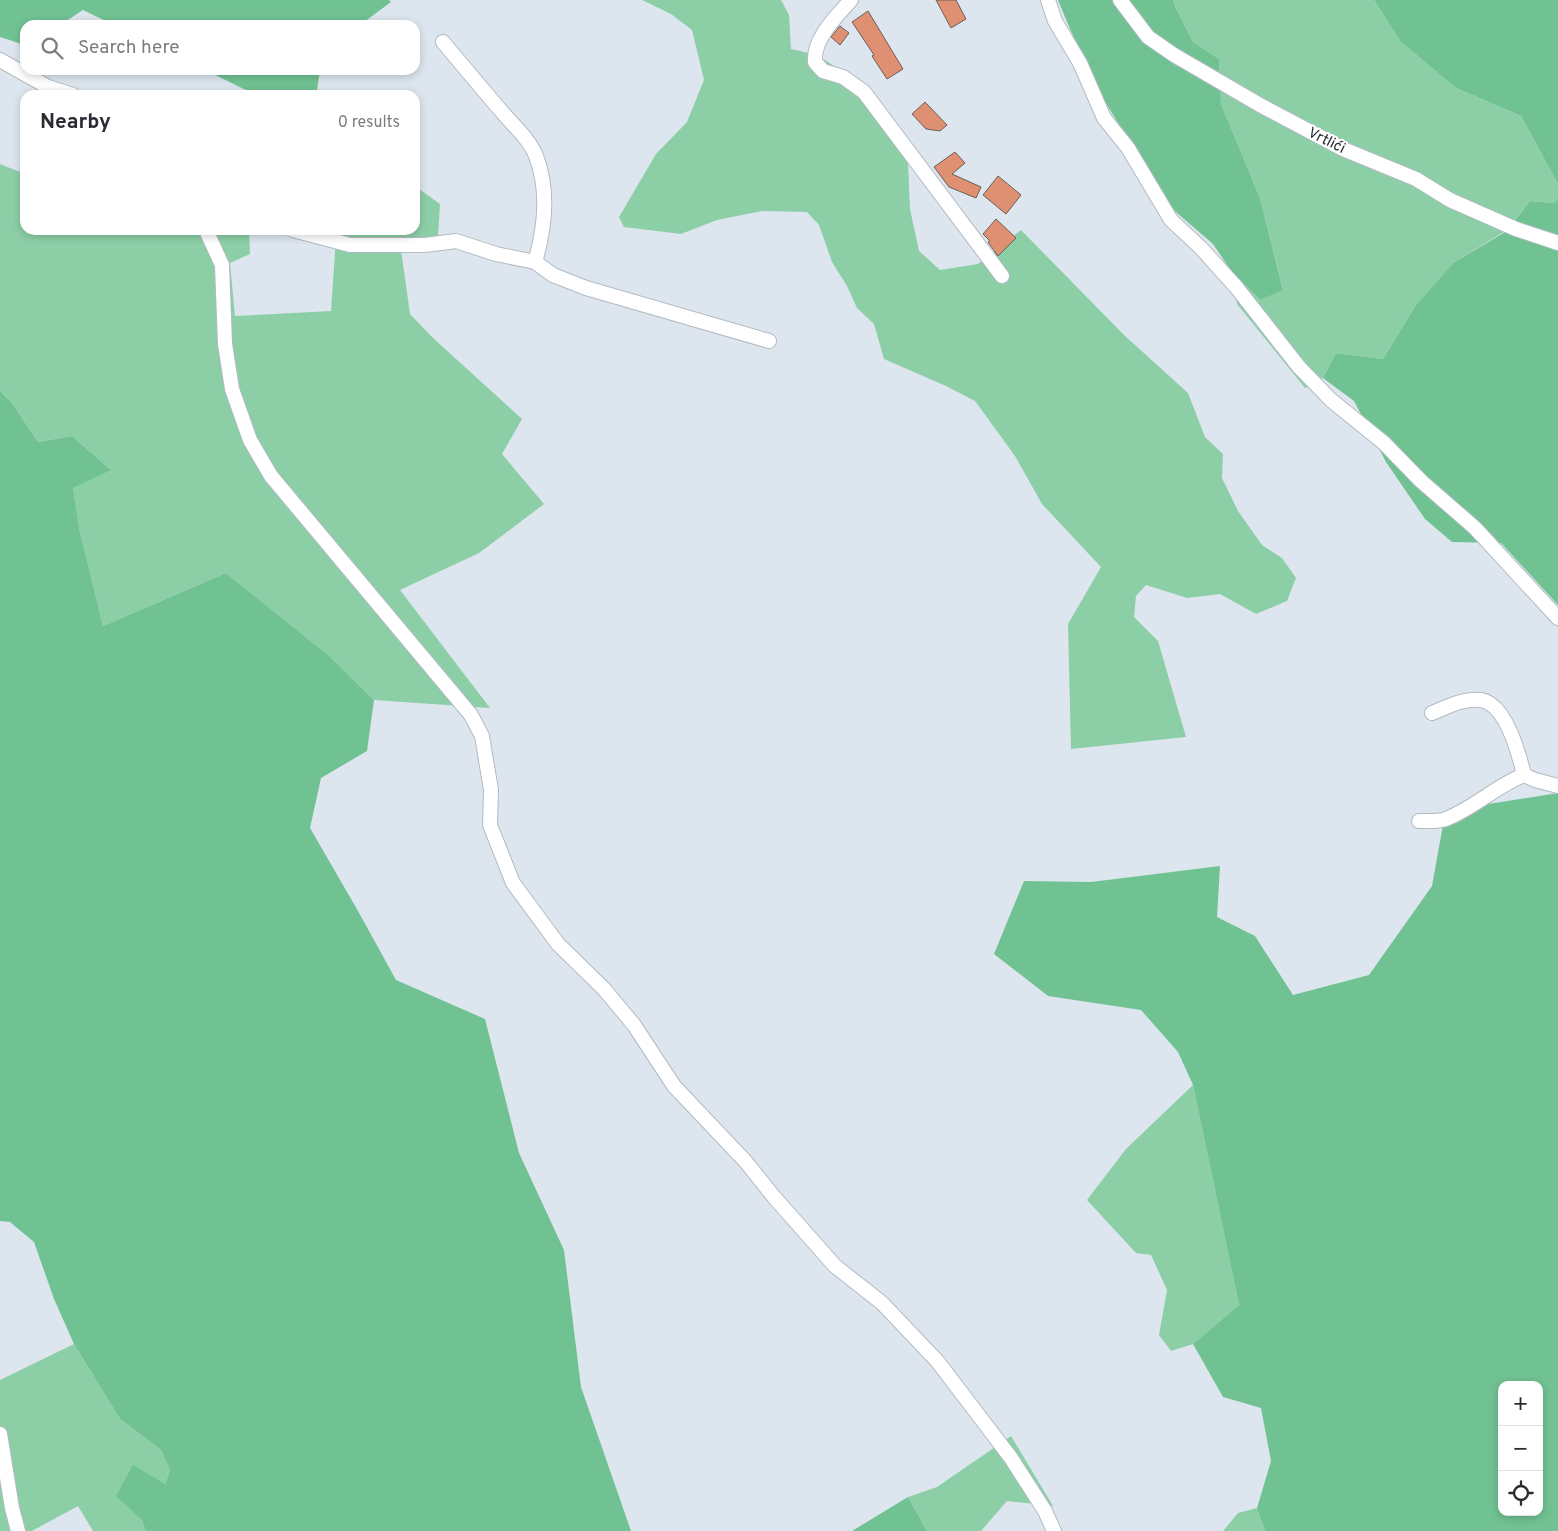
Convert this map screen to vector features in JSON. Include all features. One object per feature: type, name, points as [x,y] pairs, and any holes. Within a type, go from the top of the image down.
[{"type":"street","points":[[851,0],[821,38],[814,56],[815,62],[823,71],[843,77],[864,92],[1002,276]]},
{"type":"street","points":[[1048,0],[1055,22],[1080,63],[1104,118],[1128,148],[1170,220],[1201,248],[1237,288],[1299,367],[1332,400],[1384,443],[1421,481],[1475,528],[1558,618]]},
{"type":"street","name":"Vrtlići","points":[[1120,0],[1148,36],[1174,55],[1260,105],[1342,149],[1416,179],[1450,200],[1516,230],[1558,243]]},
{"type":"street","points":[[443,42],[522,136],[535,155],[543,187],[544,212],[541,242],[536,262]]},
{"type":"street","points":[[0,60],[20,71]]},
{"type":"street","points":[[27,75],[57,90]]},
{"type":"street","points":[[208,235],[222,265],[225,344],[232,389],[250,440],[271,476],[471,715],[482,736],[491,790],[490,825],[513,883],[558,944],[604,990],[634,1025],[674,1086],[746,1162],[835,1266],[882,1303],[938,1362],[1012,1458],[1045,1511],[1054,1531]]},
{"type":"street","points":[[311,235],[350,245],[425,245],[456,241],[496,254],[536,262],[553,275],[586,288],[769,341]]},
{"type":"street","points":[[1432,713],[1467,700],[1482,700],[1494,706],[1508,727],[1519,755],[1524,775]]},
{"type":"street","points":[[1419,821],[1445,820],[1508,781],[1524,775],[1558,786]]},
{"type":"street","points":[[0,1434],[12,1508],[18,1531]]},
{"type":"green space","points":[[0,0],[389,0],[391,2],[367,20],[104,20],[83,10],[68,20],[20,20],[20,43],[0,37]]},
{"type":"green space","points":[[642,0],[781,0],[789,15],[791,49],[817,55],[848,75],[908,162],[910,209],[919,251],[940,270],[978,264],[1021,230],[1124,335],[1188,393],[1205,437],[1223,454],[1222,478],[1238,511],[1262,545],[1282,558],[1296,578],[1287,601],[1256,614],[1220,594],[1187,598],[1146,585],[1136,596],[1134,617],[1158,641],[1186,737],[1071,749],[1068,624],[1101,567],[1042,504],[1015,456],[975,401],[884,359],[874,324],[857,308],[847,286],[832,262],[819,225],[807,212],[762,211],[717,220],[681,234],[624,227],[619,217],[656,154],[687,122],[704,80],[692,30],[671,14]]},
{"type":"green space","points":[[1058,0],[1173,0],[1193,42],[1219,59],[1221,104],[1260,198],[1283,290],[1260,300],[1232,272],[1213,244],[1169,206],[1104,100]]},
{"type":"green space","points":[[1173,0],[1374,0],[1401,42],[1456,88],[1521,116],[1558,184],[1556,203],[1530,201],[1505,231],[1453,263],[1416,305],[1383,359],[1336,353],[1323,378],[1305,388],[1237,304],[1232,272],[1260,300],[1283,289],[1260,198],[1221,104],[1219,59],[1193,42]]},
{"type":"green space","points":[[1374,0],[1558,0],[1558,184],[1521,116],[1456,88],[1401,42]]},
{"type":"green space","points":[[215,75],[319,75],[317,90],[246,90]]},
{"type":"green space","points":[[0,164],[20,172],[20,235],[249,235],[250,254],[230,263],[235,316],[331,311],[336,238],[325,235],[420,235],[420,190],[440,204],[438,238],[401,250],[410,314],[433,338],[522,419],[502,454],[544,504],[479,553],[400,590],[490,708],[374,700],[328,655],[226,573],[103,626],[80,532],[73,488],[110,469],[72,436],[38,442],[12,403],[0,391]]},
{"type":"green space","points":[[1558,198],[1558,605],[1501,543],[1452,542],[1425,519],[1386,462],[1354,401],[1323,378],[1336,353],[1383,359],[1416,305],[1453,263],[1505,232],[1530,201],[1555,203]]},
{"type":"green space","points":[[0,391],[12,403],[38,442],[72,436],[111,470],[73,488],[80,532],[103,626],[226,573],[328,655],[374,700],[367,751],[321,778],[310,828],[396,980],[485,1019],[519,1153],[564,1250],[581,1387],[631,1531],[146,1531],[141,1519],[116,1496],[133,1465],[165,1484],[170,1470],[161,1450],[120,1419],[74,1344],[54,1299],[34,1242],[10,1222],[0,1221]]},
{"type":"green space","points":[[1558,793],[1558,1531],[1265,1531],[1257,1508],[1271,1461],[1261,1408],[1223,1397],[1193,1344],[1239,1305],[1193,1085],[1178,1052],[1141,1010],[1048,996],[994,954],[1024,881],[1091,882],[1220,866],[1217,917],[1255,936],[1293,995],[1369,975],[1432,886],[1443,825],[1470,807]]},
{"type":"green space","points":[[1193,1085],[1239,1305],[1193,1344],[1171,1351],[1159,1335],[1167,1290],[1151,1255],[1136,1253],[1087,1200],[1126,1149]]},
{"type":"green space","points":[[74,1344],[120,1419],[161,1450],[170,1470],[165,1484],[141,1519],[146,1531],[93,1531],[78,1506],[32,1531],[0,1531],[0,1380]]},
{"type":"green space","points":[[1011,1436],[1053,1506],[1007,1501],[981,1531],[927,1531],[908,1497],[937,1487]]},
{"type":"green space","points":[[908,1497],[927,1531],[852,1531]]},
{"type":"green space","points":[[1257,1508],[1265,1531],[1223,1531],[1238,1513]]},
{"type":"building","points":[[936,0],[956,0],[966,19],[951,28]]},
{"type":"building","points":[[868,11],[903,69],[887,79],[852,22]]},
{"type":"building","points":[[840,26],[849,33],[840,45],[831,37]]},
{"type":"building","points":[[925,102],[947,125],[940,131],[926,129],[912,114]]},
{"type":"building","points":[[955,152],[965,163],[952,174],[981,187],[976,198],[949,187],[934,167]]},
{"type":"building","points":[[998,176],[1021,195],[1006,214],[983,195]]},
{"type":"building","points":[[996,219],[1016,238],[998,256],[988,242],[990,241],[983,234]]}]
